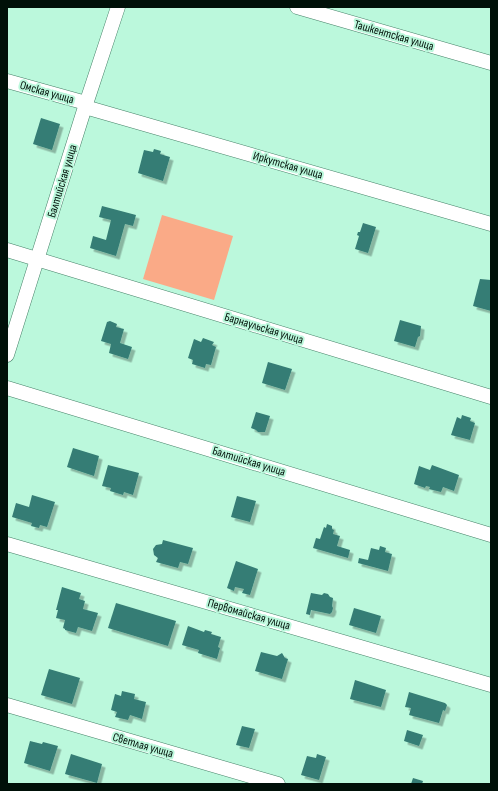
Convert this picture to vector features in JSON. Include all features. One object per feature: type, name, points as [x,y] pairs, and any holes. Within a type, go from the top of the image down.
[{"type":"street","name":"Балтийская улица","points":[[7,355],[118,7]]},
{"type":"street","name":"Ташкентская улица","points":[[297,7],[331,12],[491,63]]},
{"type":"street","name":"Омская улица","points":[[7,81],[86,105]]},
{"type":"street","name":"Иркутская улица","points":[[86,105],[491,224]]},
{"type":"street","name":"Барнаульская улица","points":[[7,250],[491,396]]},
{"type":"street","name":"Балтийская улица","points":[[7,388],[491,535]]},
{"type":"street","name":"Первомайская улица","points":[[7,544],[491,685]]},
{"type":"street","name":"Светлая улица","points":[[7,705],[278,784]]},
{"type":"shaded area","points":[[162,215],[233,236],[214,300],[143,279]]},
{"type":"building","points":[[41,118],[60,124],[52,150],[33,144]]},
{"type":"building","points":[[154,149],[161,151],[160,154],[170,157],[163,181],[138,173],[144,150],[153,152]]},
{"type":"building","points":[[102,206],[136,215],[133,226],[125,224],[116,256],[90,248],[93,236],[106,240],[111,220],[99,217]]},
{"type":"building","points":[[363,223],[376,227],[368,253],[355,249],[359,236],[357,235],[358,232],[360,232]]},
{"type":"building","points":[[480,279],[491,280],[491,311],[473,306]]},
{"type":"building","points":[[400,320],[421,326],[420,336],[418,337],[415,347],[394,341]]},
{"type":"building","points":[[110,321],[117,324],[116,327],[124,329],[120,343],[132,347],[128,359],[109,353],[111,344],[101,341],[107,322]]},
{"type":"building","points":[[203,338],[214,342],[212,345],[216,347],[211,365],[206,364],[205,368],[192,364],[193,360],[188,358],[194,339],[201,342]]},
{"type":"building","points":[[268,362],[292,369],[285,390],[262,383]]},
{"type":"building","points":[[256,412],[270,416],[265,432],[258,432],[251,428]]},
{"type":"building","points":[[462,415],[471,418],[470,421],[475,423],[470,440],[451,435],[457,417],[461,419]]},
{"type":"building","points":[[73,448],[99,456],[94,476],[67,467]]},
{"type":"building","points":[[108,465],[139,473],[133,495],[124,492],[123,495],[110,491],[111,488],[102,486]]},
{"type":"building","points":[[432,465],[459,475],[454,491],[443,487],[441,492],[429,489],[430,487],[426,486],[425,488],[414,484],[419,466],[430,470]]},
{"type":"building","points":[[32,495],[55,502],[47,527],[40,525],[39,528],[31,526],[32,523],[12,517],[16,503],[29,507]]},
{"type":"building","points":[[237,496],[256,501],[250,522],[231,517]]},
{"type":"building","points":[[327,524],[332,526],[332,529],[334,530],[333,534],[340,536],[337,546],[350,550],[348,558],[313,548],[316,538],[320,539],[324,527],[326,528]]},
{"type":"building","points":[[163,540],[193,548],[188,564],[180,562],[178,568],[156,562],[158,558],[154,555],[153,549],[156,545],[162,544]]},
{"type":"building","points":[[380,546],[386,548],[385,552],[392,554],[388,571],[358,563],[359,558],[368,560],[371,548],[379,550]]},
{"type":"building","points":[[236,561],[258,569],[250,595],[242,593],[244,589],[235,587],[234,591],[227,588]]},
{"type":"building","points":[[62,587],[81,593],[79,599],[85,601],[83,609],[98,613],[92,631],[78,627],[76,633],[65,630],[63,628],[65,620],[56,618],[58,610],[56,610]]},
{"type":"building","points":[[311,593],[322,595],[324,593],[333,598],[333,608],[330,614],[311,610],[310,615],[306,614]]},
{"type":"building","points":[[116,603],[176,621],[168,646],[108,628]]},
{"type":"building","points":[[354,608],[381,616],[376,633],[349,625]]},
{"type":"building","points":[[188,626],[204,632],[205,630],[212,632],[211,634],[221,637],[217,659],[198,653],[199,650],[182,645]]},
{"type":"building","points":[[261,652],[277,656],[282,653],[285,658],[288,659],[282,679],[255,671]]},
{"type":"building","points":[[49,669],[80,678],[72,704],[41,695]]},
{"type":"building","points":[[355,680],[386,690],[381,707],[350,699]]},
{"type":"building","points":[[122,691],[135,694],[134,699],[146,702],[142,719],[130,715],[128,720],[115,717],[117,712],[111,710],[115,694],[121,696]]},
{"type":"building","points":[[409,692],[445,703],[447,705],[445,711],[443,710],[439,723],[409,715],[411,708],[405,707]]},
{"type":"building","points":[[242,726],[255,729],[249,748],[236,745]]},
{"type":"building","points":[[407,730],[423,735],[419,746],[404,741]]},
{"type":"building","points":[[30,741],[42,744],[43,742],[58,746],[50,771],[24,763]]},
{"type":"building","points":[[71,754],[102,764],[97,783],[65,774]]},
{"type":"building","points":[[317,754],[326,757],[319,780],[301,775],[307,756],[316,758]]},
{"type":"building","points":[[413,778],[423,781],[422,784],[411,784]]}]
